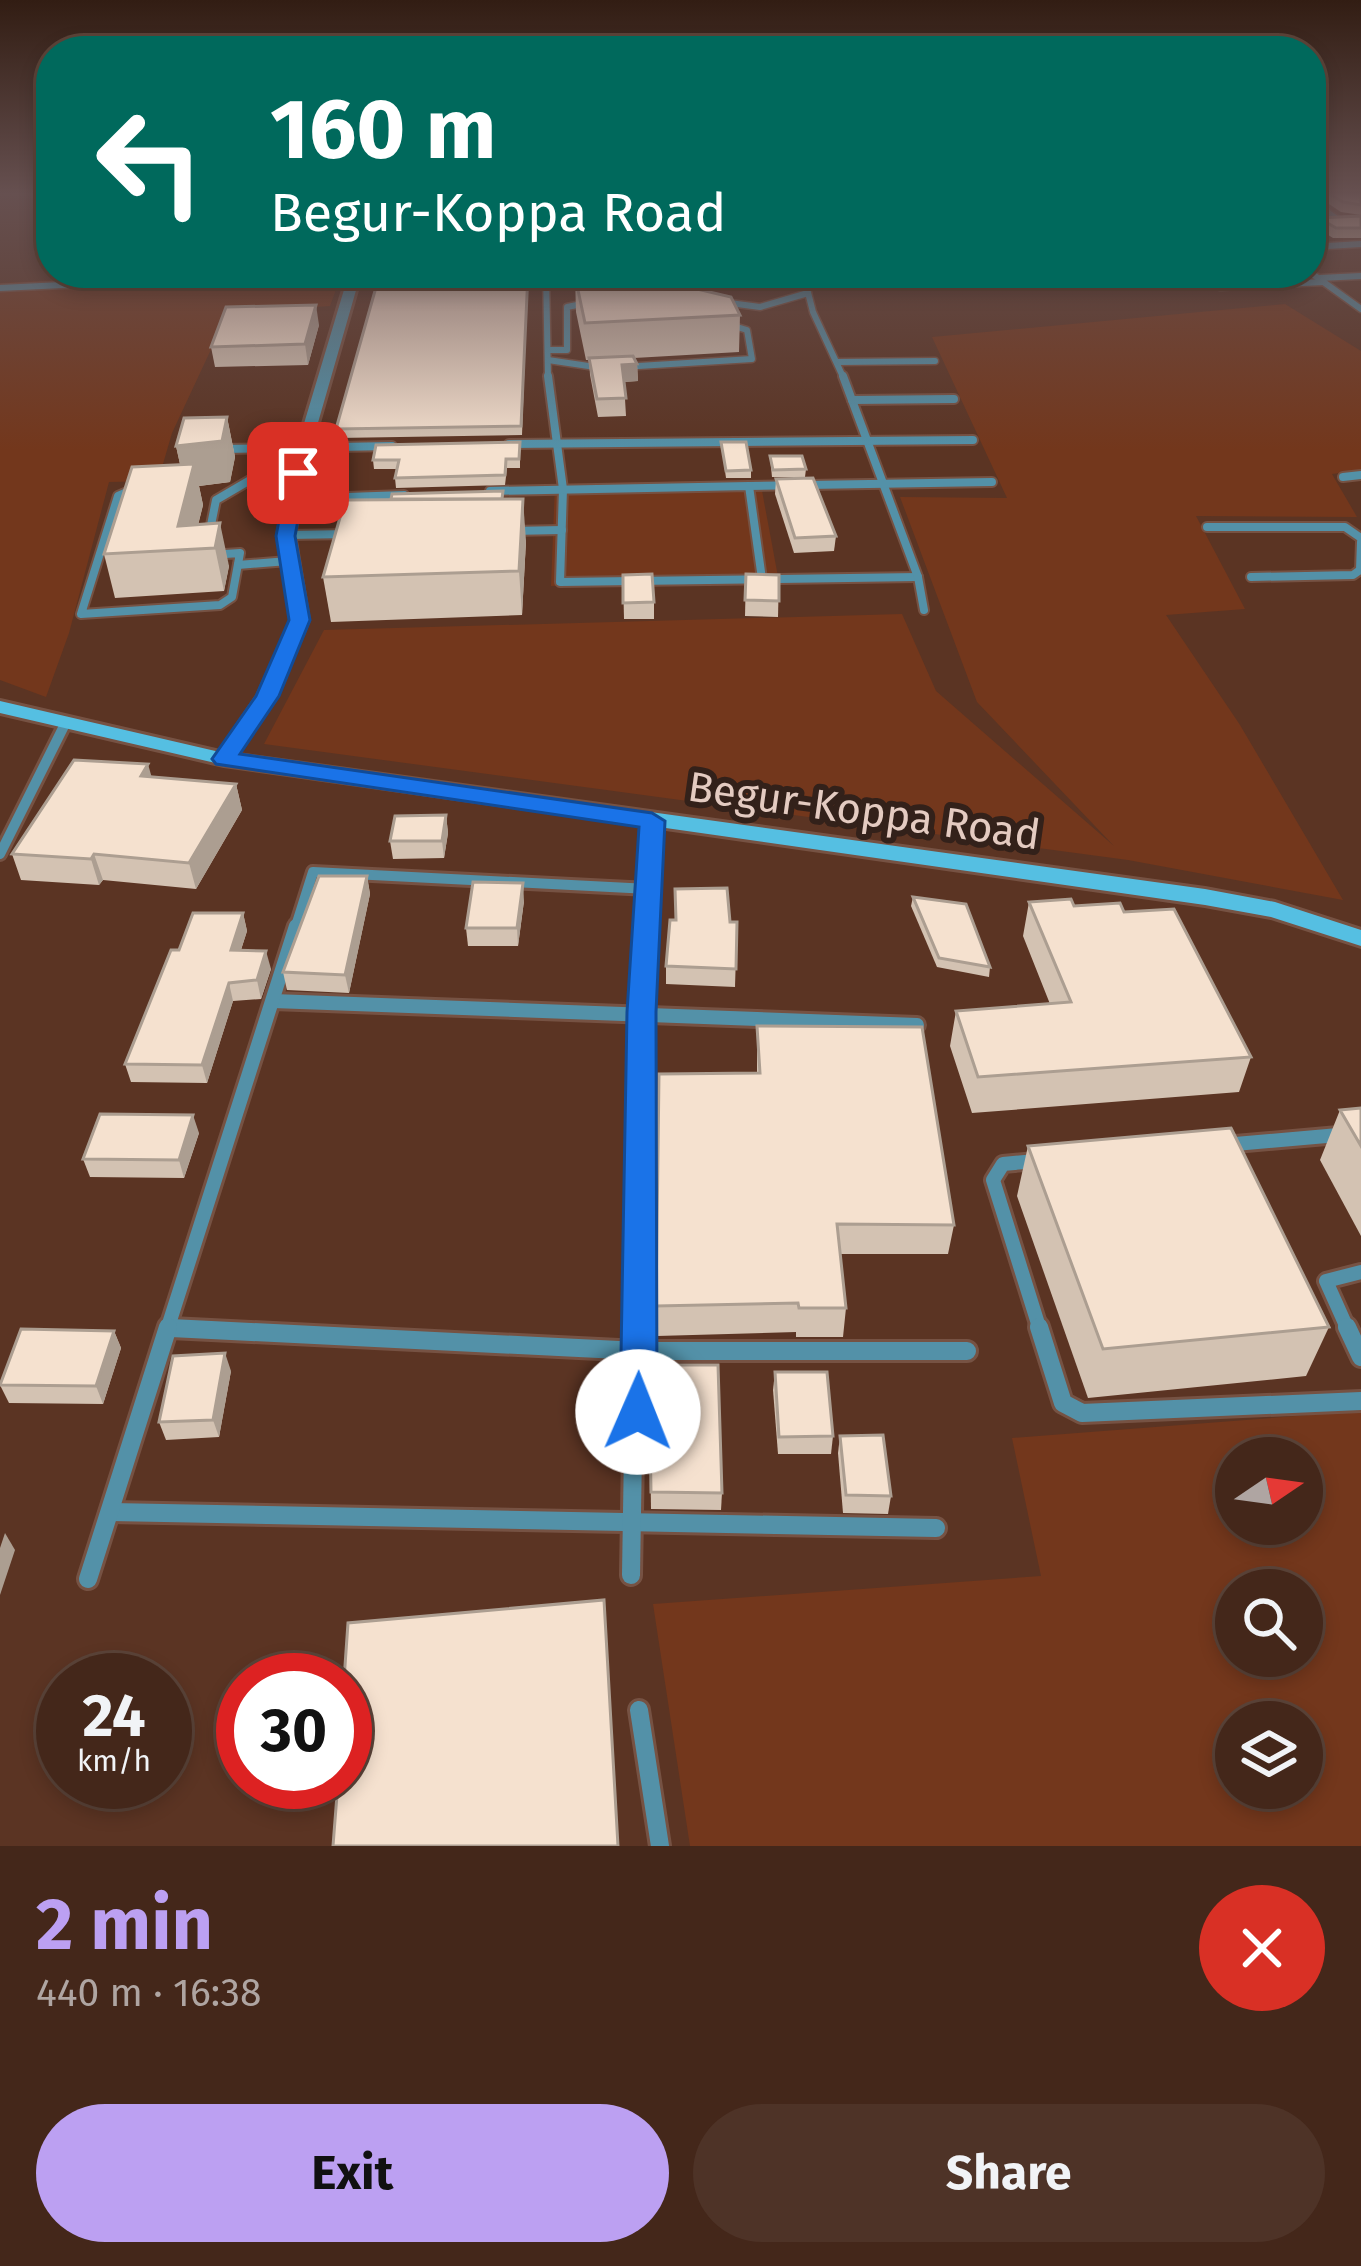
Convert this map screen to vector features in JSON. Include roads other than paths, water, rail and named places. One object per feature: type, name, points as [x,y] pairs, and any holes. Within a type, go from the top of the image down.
[{"type":"main road","name":"Begur-Koppa Road","points":[[0,707],[64,726],[224,759],[1205,897],[1275,910],[1361,938]]},
{"type":"street","points":[[1326,284],[1361,310]]},
{"type":"street","points":[[0,288],[36,286]]},
{"type":"street","points":[[224,759],[267,696],[296,632],[300,604],[286,536],[291,499],[351,288]]},
{"type":"street","points":[[546,288],[549,414],[560,444],[563,489],[560,582],[918,578]]},
{"type":"street","points":[[807,288],[918,578],[924,610]]},
{"type":"street","points":[[718,300],[760,307],[808,293]]},
{"type":"street","points":[[597,302],[567,307],[570,365],[752,359],[747,330],[718,322]]},
{"type":"street","points":[[548,355],[568,354]]},
{"type":"street","points":[[838,362],[935,361]]},
{"type":"street","points":[[852,400],[953,398]]},
{"type":"street","points":[[490,445],[973,440]]},
{"type":"street","points":[[205,449],[397,446]]},
{"type":"street","points":[[146,488],[118,496],[81,614],[220,605],[232,597],[240,553],[205,555],[216,500],[257,476],[267,448]]},
{"type":"street","points":[[1343,477],[1361,475]]},
{"type":"street","points":[[472,492],[992,482]]},
{"type":"street","points":[[749,486],[762,579]]},
{"type":"street","points":[[291,499],[427,494]]},
{"type":"street","points":[[1207,527],[1345,527],[1361,540],[1360,570],[1353,575],[1251,578]]},
{"type":"street","points":[[493,532],[562,530]]},
{"type":"street","points":[[286,536],[355,534]]},
{"type":"street","points":[[238,565],[289,561]]},
{"type":"street","points":[[0,854],[64,726]]},
{"type":"street","points":[[631,1575],[639,1351],[641,1012],[652,821]]},
{"type":"street","points":[[88,1580],[313,872],[649,889]]},
{"type":"street","points":[[273,1001],[917,1025]]},
{"type":"street","points":[[1194,1147],[1361,1133]]},
{"type":"street","points":[[1051,1160],[1003,1163],[993,1180],[1064,1403],[1082,1413],[1361,1401]]},
{"type":"street","points":[[1361,1272],[1326,1281],[1361,1357]]},
{"type":"street","points":[[171,1328],[639,1351],[967,1351]]},
{"type":"street","points":[[111,1512],[936,1528]]},
{"type":"street","points":[[639,1709],[660,1846]]}]
